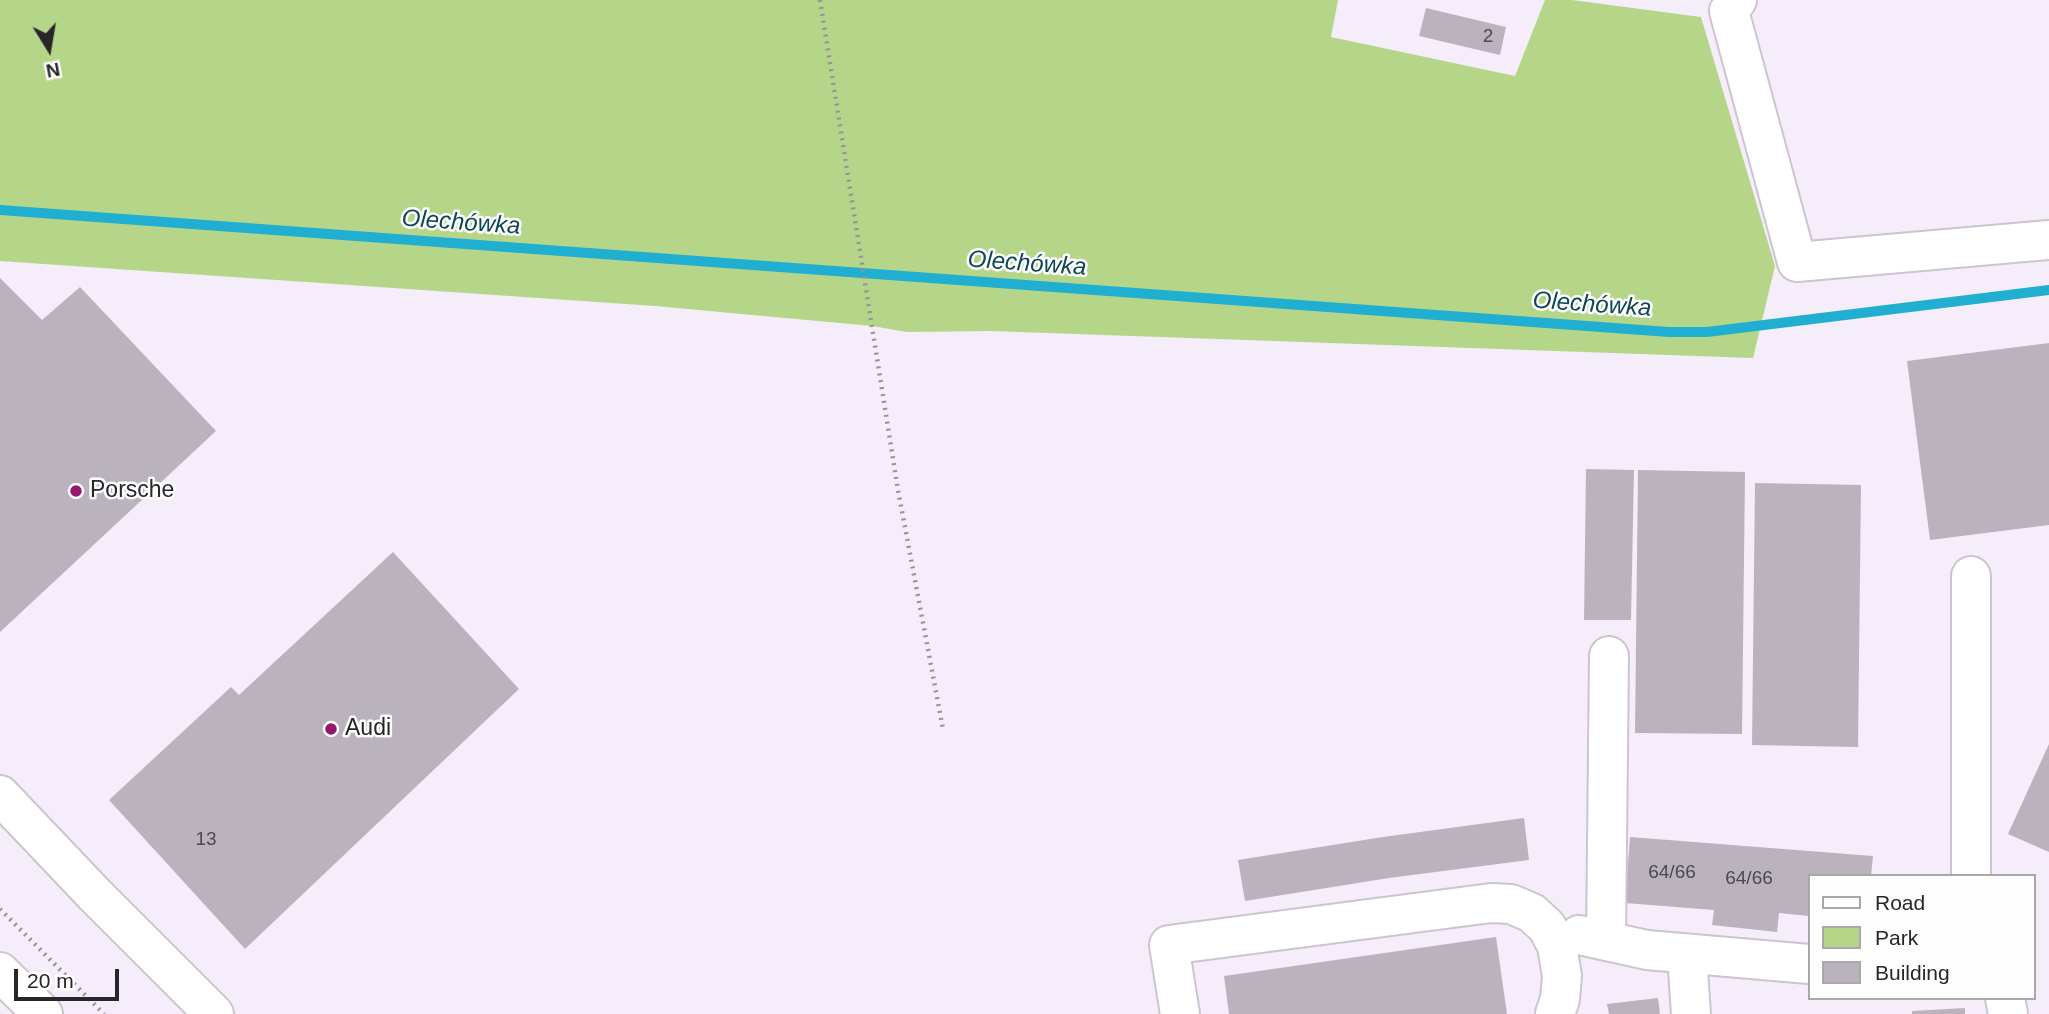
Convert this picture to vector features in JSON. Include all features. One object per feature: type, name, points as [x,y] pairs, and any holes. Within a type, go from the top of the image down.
[{"type":"main road","points":[[1737,0],[1728,11],[1797,262],[2049,240]]},
{"type":"main road","points":[[1971,576],[1971,874]]},
{"type":"main road","points":[[1605,940],[1609,656]]},
{"type":"main road","points":[[0,795],[214,1014]]},
{"type":"main road","points":[[1180,1014],[1169,944],[1491,903],[1511,904],[1532,913],[1547,927],[1557,946],[1562,976],[1560,999],[1555,1014]]},
{"type":"main road","points":[[1551,934],[1572,934],[1647,950],[1687,955],[1808,964]]},
{"type":"main road","points":[[1687,955],[1691,1014]]},
{"type":"main road","points":[[0,972],[43,1014]]},
{"type":"path","points":[[820,0],[916,590],[943,729]]},
{"type":"path","points":[[0,909],[104,1014]]},
{"type":"green space","points":[[0,0],[1338,0],[1331,37],[1515,76],[1545,0],[1572,0],[1701,17],[1775,266],[1753,358],[991,331],[907,332],[872,326],[655,306],[0,261]]},
{"type":"building","points":[[1426,8],[1506,27],[1500,55],[1419,36]]},
{"type":"building","name":"Porsche","points":[[0,278],[42,320],[80,287],[216,431],[0,632]]},
{"type":"building","points":[[2049,343],[2049,525],[1930,540],[1907,361]]},
{"type":"building","points":[[1586,469],[1634,470],[1631,620],[1584,620]]},
{"type":"building","points":[[1638,470],[1745,472],[1742,734],[1635,733]]},
{"type":"building","points":[[1755,483],[1861,485],[1858,747],[1752,745]]},
{"type":"building","name":"Audi","points":[[393,552],[519,689],[245,949],[109,800],[231,687],[239,695]]},
{"type":"building","points":[[2049,744],[2049,852],[2008,834]]},
{"type":"building","points":[[1524,818],[1529,860],[1389,878],[1245,901],[1238,860]]},
{"type":"building","points":[[1630,837],[1873,856],[1871,874],[1808,874],[1808,916],[1779,913],[1777,932],[1712,925],[1714,910],[1625,903]]},
{"type":"building","points":[[1496,937],[1507,1014],[1229,1014],[1224,976]]},
{"type":"building","points":[[1658,998],[1660,1014],[1609,1014],[1607,1004]]},
{"type":"building","points":[[1965,1008],[1965,1014],[1912,1014],[1912,1011]]},
{"type":"waterway","name":"Olechówka","points":[[0,210],[1669,332],[1707,332],[2049,290]]},
{"type":"place","name":"Porsche","points":[[76,491]]},
{"type":"place","name":"Audi","points":[[331,729]]}]
